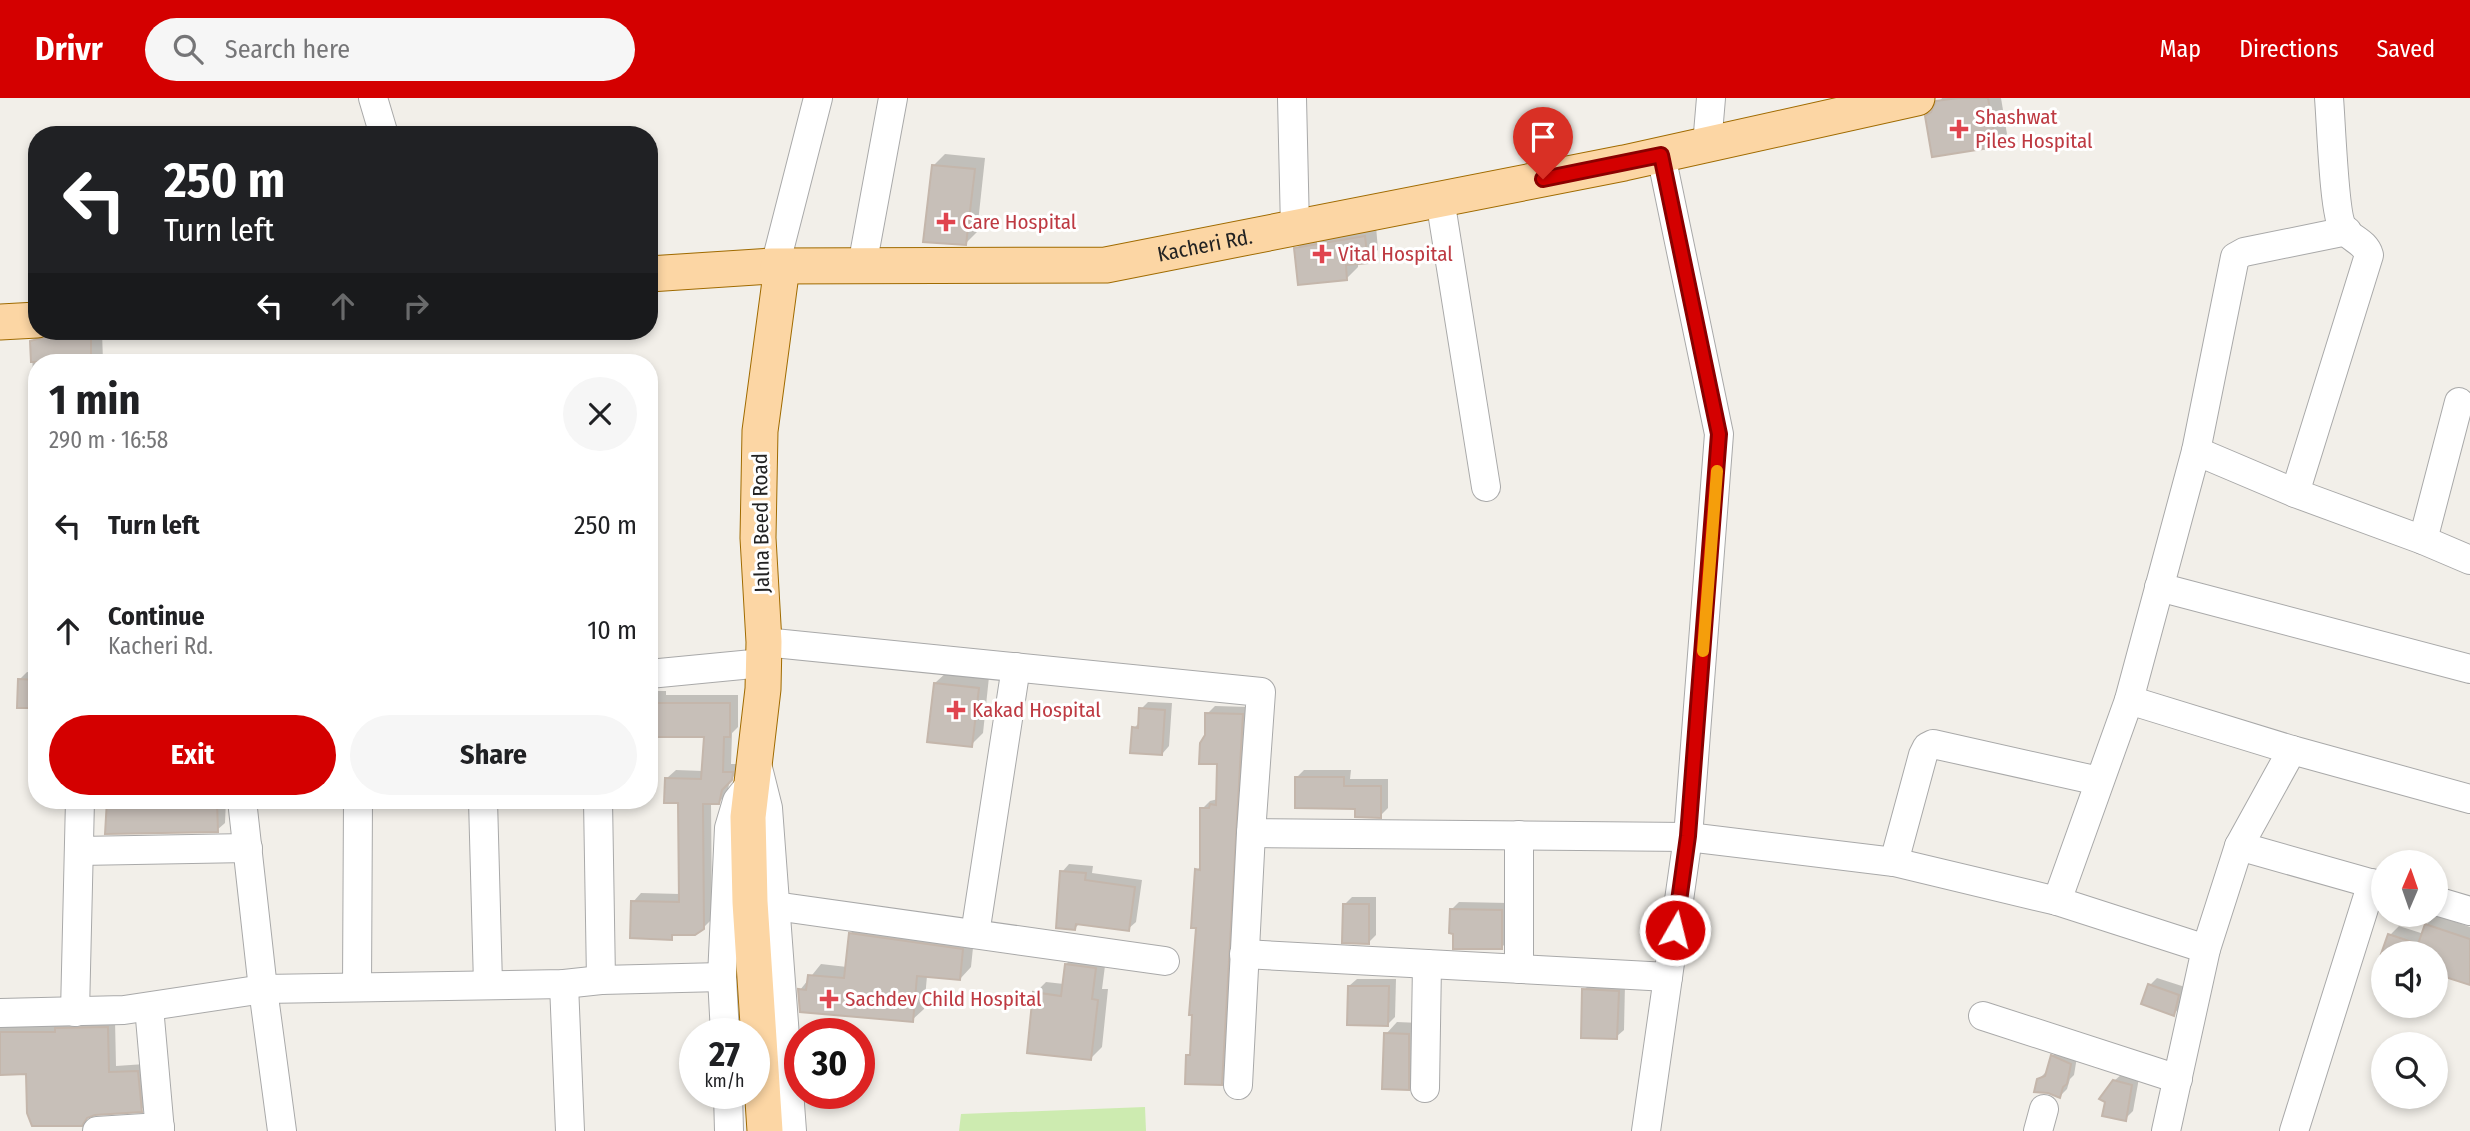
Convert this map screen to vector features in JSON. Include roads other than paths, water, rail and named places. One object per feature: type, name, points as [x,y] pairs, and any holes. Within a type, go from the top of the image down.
[{"type":"main road","name":"Kacheri Rd.","points":[[658,273],[777,266],[1106,265],[1624,163],[1917,98]]},
{"type":"main road","name":"Jalna Beed Road","points":[[765,1131],[748,817],[763,689],[764,652],[758,538],[760,431],[781,274],[777,266]]},
{"type":"main road","points":[[0,322],[28,320]]},
{"type":"street","points":[[373,98],[381,126]]},
{"type":"street","points":[[777,266],[818,98]]},
{"type":"street","points":[[862,266],[893,98]]},
{"type":"street","points":[[1292,98],[1295,228]]},
{"type":"street","points":[[1707,145],[1711,98]]},
{"type":"street","points":[[2295,493],[2368,261],[2367,249],[2343,222],[2329,98]]},
{"type":"street","points":[[1646,1131],[1688,836],[1717,421],[1661,155]]},
{"type":"street","points":[[1440,199],[1486,488]]},
{"type":"street","points":[[2057,901],[2129,699],[2196,451],[2235,257],[2343,222]]},
{"type":"street","points":[[2423,540],[2459,402]]},
{"type":"street","points":[[2196,451],[2295,493],[2470,560]]},
{"type":"street","points":[[2159,587],[2470,669]]},
{"type":"street","points":[[658,672],[764,652],[1016,667],[1261,692],[1238,1085]]},
{"type":"street","points":[[975,934],[1016,667]]},
{"type":"street","points":[[2129,699],[2292,750],[2470,799]]},
{"type":"street","points":[[1894,862],[1923,755],[1927,747],[1933,744],[2099,781]]},
{"type":"street","points":[[2166,1131],[2206,949],[2239,846],[2292,750]]},
{"type":"street","points":[[753,769],[766,794],[792,1131]]},
{"type":"street","points":[[724,1018],[722,977],[729,828],[737,801],[753,769]]},
{"type":"street","points":[[75,1012],[80,809]]},
{"type":"street","points":[[243,809],[282,1131]]},
{"type":"street","points":[[357,987],[358,809]]},
{"type":"street","points":[[483,809],[488,984]]},
{"type":"street","points":[[598,809],[601,980]]},
{"type":"street","points":[[1251,832],[1688,836],[1894,862],[2057,901],[2206,949]]},
{"type":"street","points":[[1519,835],[1519,969]]},
{"type":"street","points":[[2239,846],[2371,883]]},
{"type":"street","points":[[79,851],[248,848]]},
{"type":"street","points":[[2448,905],[2470,911]]},
{"type":"street","points":[[775,906],[1165,961]]},
{"type":"street","points":[[2294,1131],[2371,906]]},
{"type":"street","points":[[1244,954],[1668,977]]},
{"type":"street","points":[[1425,1088],[1427,964]]},
{"type":"street","points":[[0,1013],[124,1010],[263,989],[564,984],[601,980],[722,977]]},
{"type":"street","points":[[564,984],[570,1131]]},
{"type":"street","points":[[97,1131],[160,1129],[149,1007]]},
{"type":"street","points":[[1983,1016],[2178,1079]]},
{"type":"street","points":[[728,1109],[729,1131]]},
{"type":"place","name":"Shashwat Piles Hospital","points":[[1959,129]]},
{"type":"place","name":"Care Hospital","points":[[946,222]]},
{"type":"place","name":"Vital Hospital","points":[[1322,254]]},
{"type":"place","name":"Kakad Hospital","points":[[956,710]]},
{"type":"place","name":"Sachdev Child Hospital","points":[[829,999]]}]
